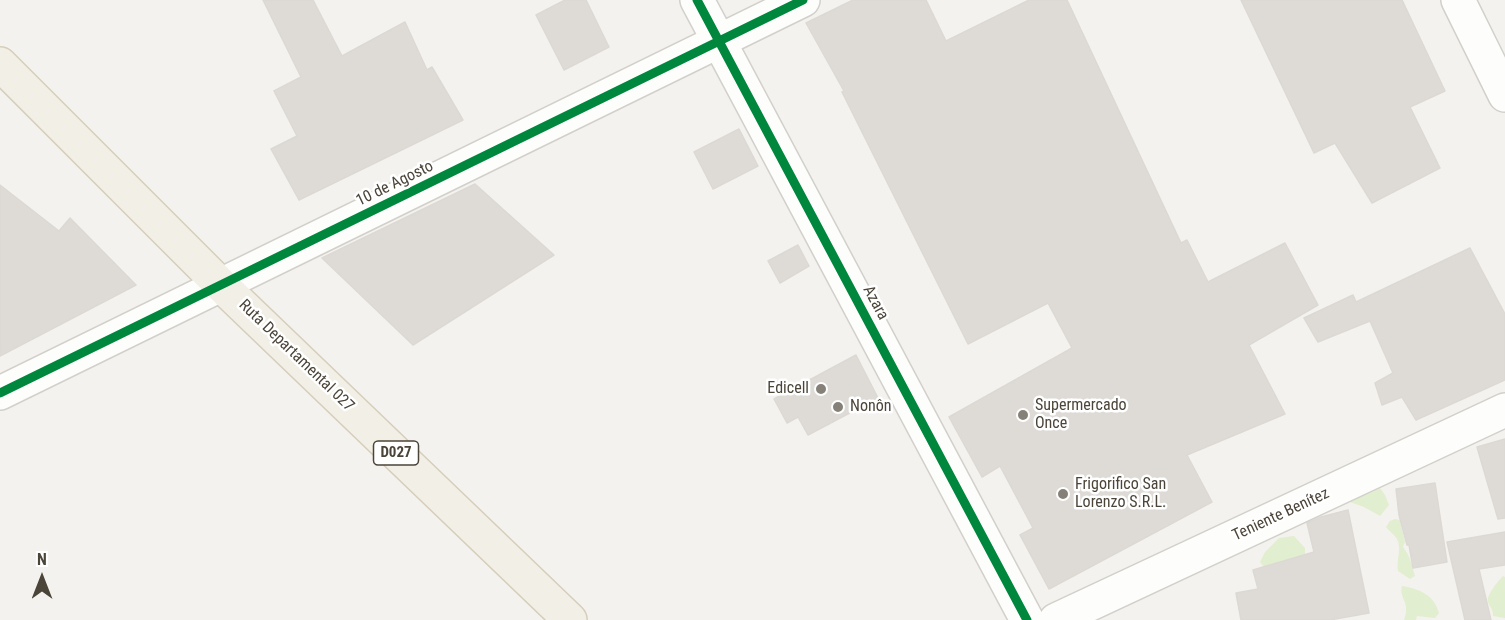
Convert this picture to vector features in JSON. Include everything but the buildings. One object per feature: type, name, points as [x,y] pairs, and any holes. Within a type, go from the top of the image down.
[{"type":"main road","name":"Ruta Departamental 027","points":[[0,64],[222,286],[570,620]]},
{"type":"street","name":"Azara","points":[[697,0],[1027,620]]},
{"type":"street","name":"10 de Agosto","points":[[0,393],[803,0]]},
{"type":"street","points":[[1458,0],[1504,93]]},
{"type":"street","name":"Teniente Benítez","points":[[1056,620],[1505,411]]},
{"type":"green space","points":[[1380,488],[1389,505],[1380,516],[1344,500],[1355,493],[1368,494]]},
{"type":"green space","points":[[1400,520],[1405,542],[1403,547],[1415,576],[1410,579],[1398,571],[1398,543],[1386,527],[1390,521]]},
{"type":"green space","points":[[1294,536],[1305,548],[1305,559],[1266,570],[1260,562],[1265,552],[1279,538]]},
{"type":"green space","points":[[1503,576],[1505,577],[1505,618],[1493,616],[1488,602],[1491,592]]},
{"type":"green space","points":[[1402,586],[1415,589],[1430,597],[1439,613],[1435,618],[1417,616],[1416,620],[1404,620],[1406,607]]},
{"type":"cycle path","points":[[697,0],[1027,620]]},
{"type":"cycle path","points":[[0,393],[803,0]]},
{"type":"place","name":"Edicell","points":[[821,389]]},
{"type":"place","name":"Nonôn","points":[[838,407]]},
{"type":"place","name":"Supermercado Once","points":[[1023,415]]},
{"type":"place","name":"Frigorifico San Lorenzo S.R.L.","points":[[1063,494]]}]
